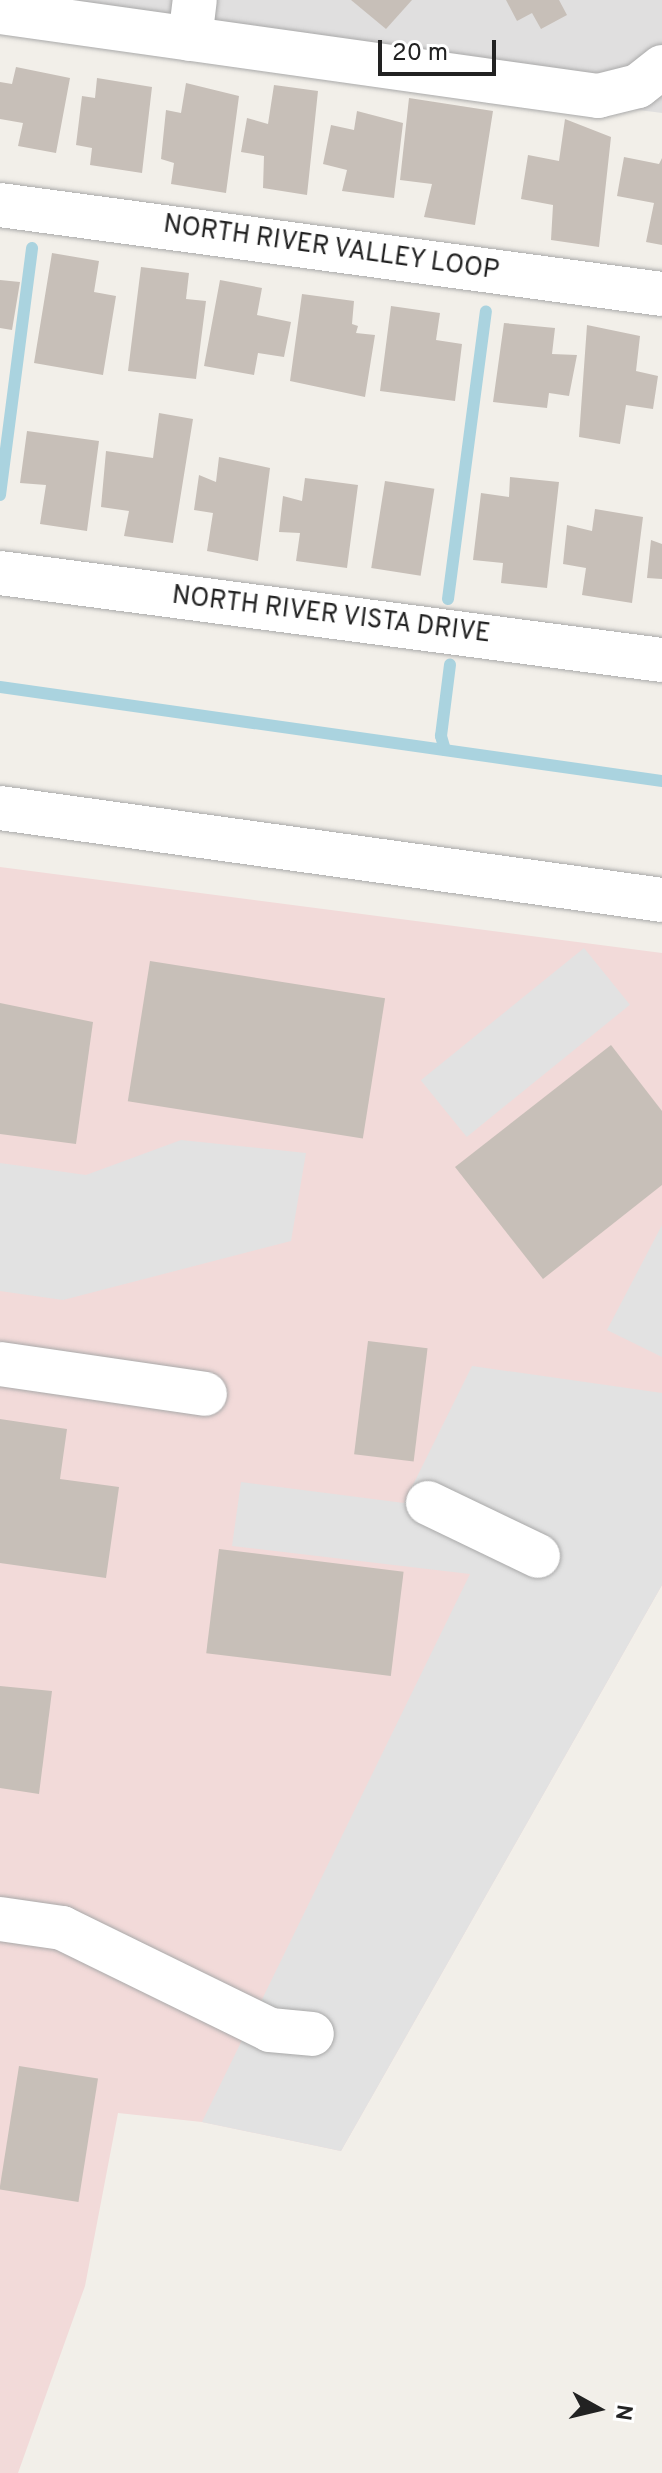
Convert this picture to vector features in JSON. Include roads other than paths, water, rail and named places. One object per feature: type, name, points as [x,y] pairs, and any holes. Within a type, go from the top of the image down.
[{"type":"street","points":[[0,12],[192,19],[598,96],[638,86],[662,67]]},
{"type":"street","name":"NORTH RIVER VALLEY LOOP","points":[[0,205],[662,294]]},
{"type":"street","name":"NORTH RIVER VISTA DRIVE","points":[[0,573],[662,660]]},
{"type":"street","points":[[0,808],[662,900]]},
{"type":"street","points":[[0,1364],[205,1394]]},
{"type":"street","points":[[428,1503],[538,1556]]},
{"type":"street","points":[[0,1919],[62,1928],[270,2030],[312,2034]]},
{"type":"waterway","points":[[0,495],[32,248]]},
{"type":"waterway","points":[[448,599],[486,312]]},
{"type":"waterway","points":[[445,750],[441,736],[450,665]]},
{"type":"waterway","points":[[0,687],[662,781]]}]
